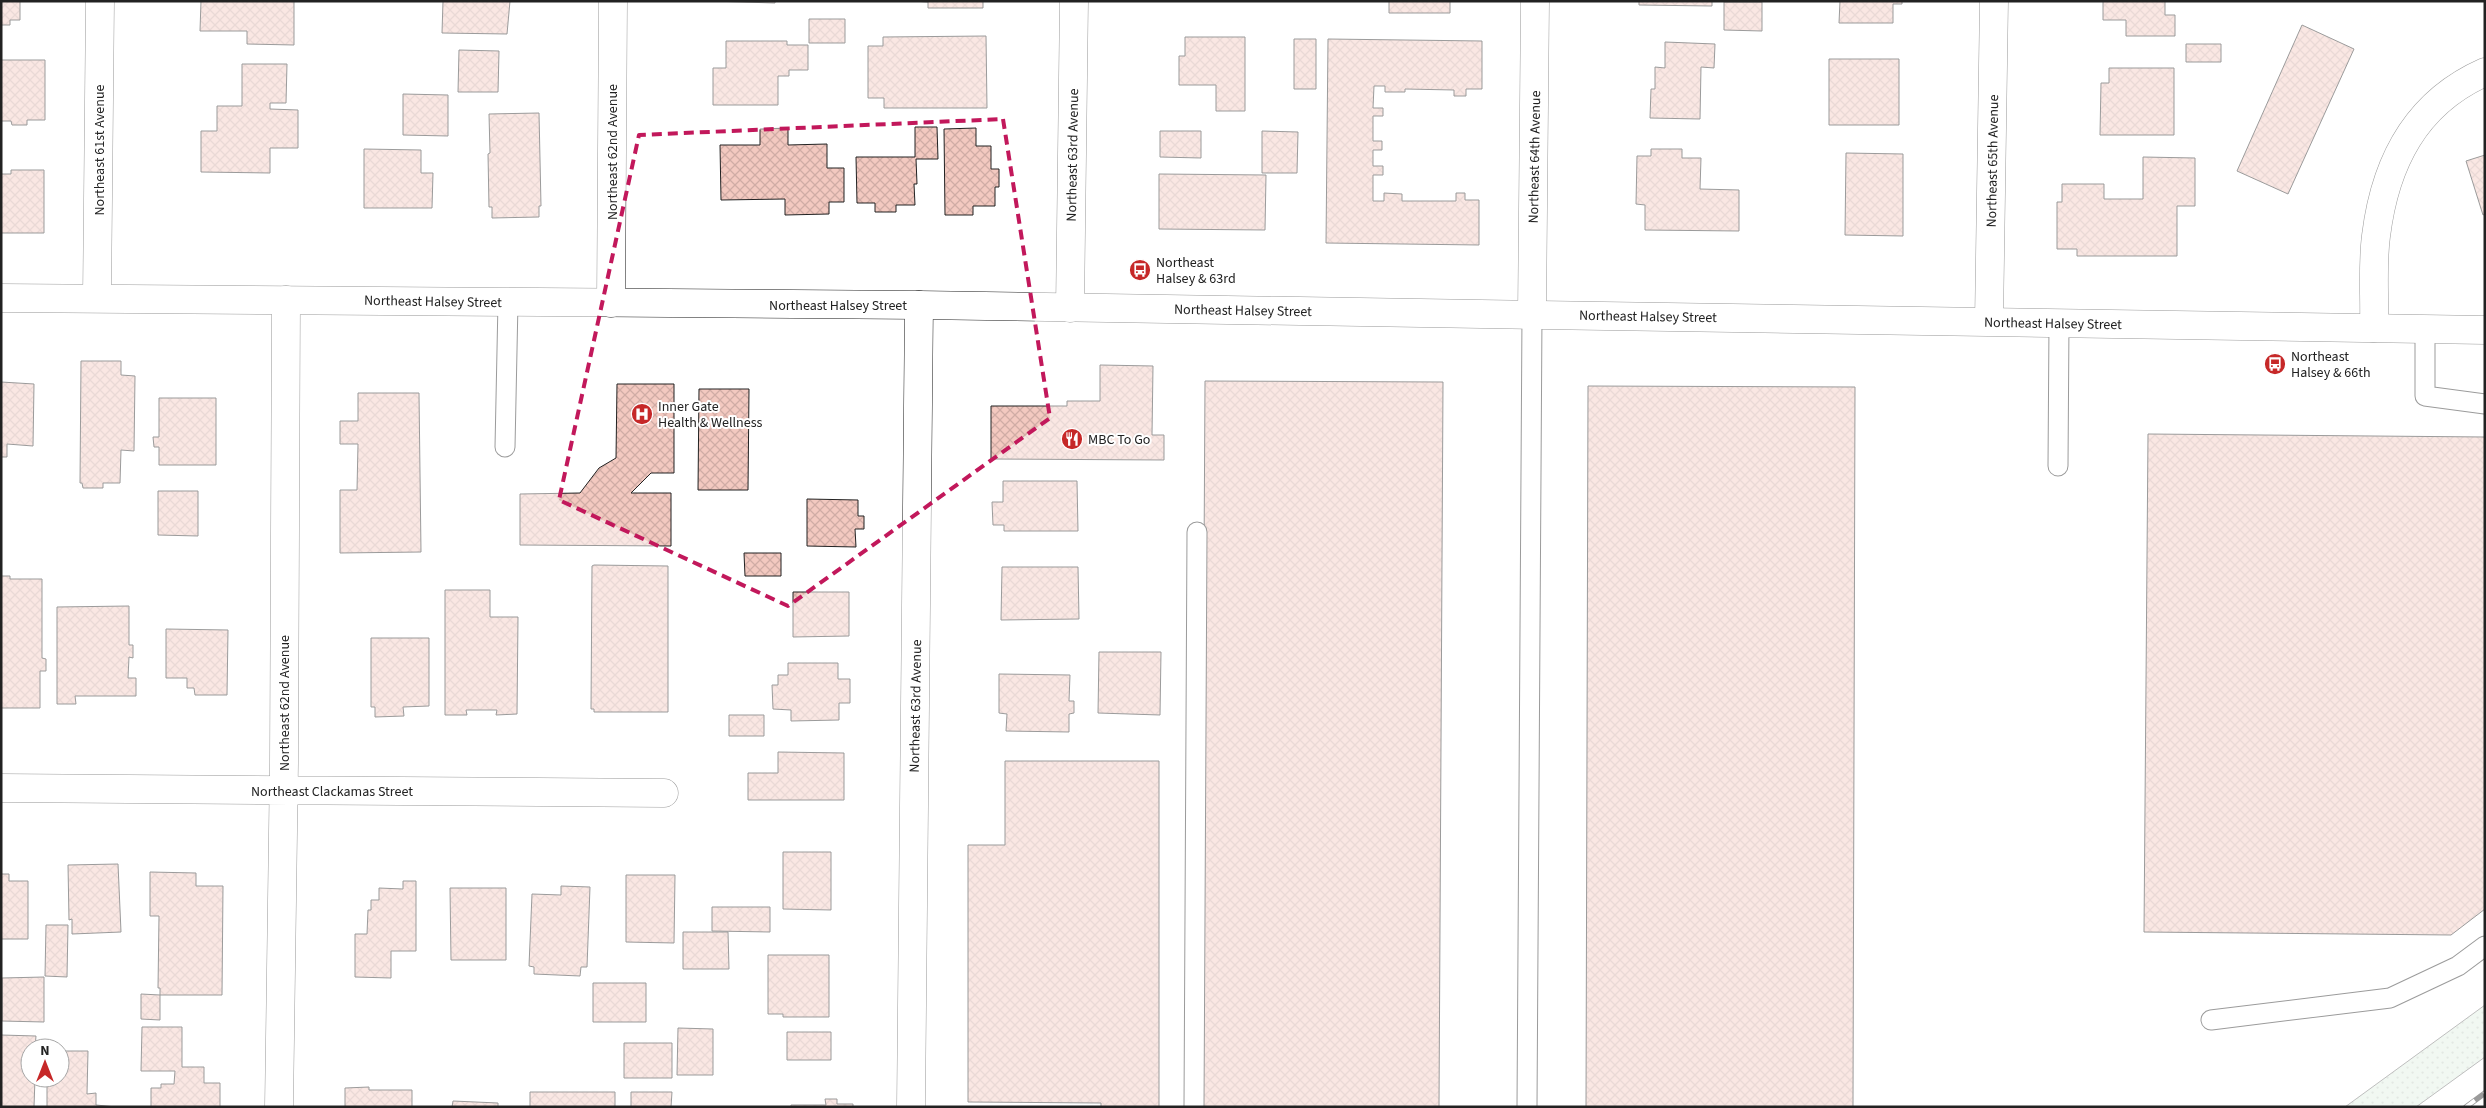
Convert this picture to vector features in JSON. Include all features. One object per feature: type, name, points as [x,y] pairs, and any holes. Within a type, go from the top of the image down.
[{"type":"street","name":"Northeast 61st Avenue","points":[[97,298],[100,1]]},
{"type":"street","name":"Northeast 62nd Avenue","points":[[611,303],[613,1]]},
{"type":"street","name":"Northeast 63rd Avenue","points":[[1070,308],[1074,1]]},
{"type":"street","name":"Northeast 64th Avenue","points":[[1532,314],[1535,1]]},
{"type":"street","name":"Northeast 65th Avenue","points":[[1989,321],[1994,1]]},
{"type":"street","points":[[2374,328],[2376,238],[2382,197],[2392,168],[2416,126],[2441,97],[2470,78],[2485,72]]},
{"type":"street","name":"Northeast Halsey Street","points":[[1,298],[919,305],[2485,330]]},
{"type":"street","name":"Northeast 62nd Avenue","points":[[279,1107],[286,300]]},
{"type":"street","name":"Northeast 63rd Avenue","points":[[911,1107],[919,305]]},
{"type":"street","name":"Northeast Clackamas Street","points":[[1,788],[664,793]]},
{"type":"lane","points":[[505,447],[508,302]]},
{"type":"lane","points":[[1527,1107],[1532,314]]},
{"type":"lane","points":[[2058,466],[2059,323]]},
{"type":"lane","points":[[2425,329],[2425,396],[2485,404]]},
{"type":"lane","points":[[1194,1107],[1197,532]]},
{"type":"lane","points":[[2211,1020],[2390,998],[2458,966],[2485,946]]},
{"type":"highlighted area","points":[[1003,119],[1050,418],[788,606],[559,500],[639,135]]},
{"type":"green space","points":[[2485,1005],[2485,1057],[2416,1107],[2345,1107]]},
{"type":"building","points":[[1,1],[20,1],[20,20],[10,20],[10,25],[1,25]]},
{"type":"building","points":[[201,1],[294,1],[294,45],[247,44],[247,31],[200,31]]},
{"type":"building","points":[[443,1],[510,1],[507,34],[442,33]]},
{"type":"building","points":[[711,1],[775,1],[775,3]]},
{"type":"building","points":[[912,1],[983,1],[983,8],[928,8],[928,2]]},
{"type":"building","points":[[1389,1],[1450,1],[1450,13],[1389,13]]},
{"type":"building","points":[[1639,1],[1712,1],[1712,6],[1639,5]]},
{"type":"building","points":[[1840,1],[1902,1],[1902,4],[1893,4],[1893,23],[1839,23]]},
{"type":"building","points":[[2103,1],[2165,1],[2165,15],[2175,15],[2175,36],[2126,36],[2126,20],[2103,20]]},
{"type":"building","points":[[1724,2],[1762,2],[1762,31],[1724,30]]},
{"type":"building","points":[[809,19],[845,19],[845,43],[809,43]]},
{"type":"building","points":[[2302,25],[2354,49],[2288,194],[2237,171]]},
{"type":"building","points":[[986,36],[987,108],[884,108],[884,98],[868,98],[868,46],[883,46],[883,37]]},
{"type":"building","points":[[1185,37],[1245,37],[1245,111],[1216,111],[1216,85],[1179,85],[1179,56],[1185,56]]},
{"type":"building","points":[[1294,39],[1316,39],[1316,89],[1294,89]]},
{"type":"building","points":[[1328,39],[1482,41],[1482,89],[1466,89],[1466,96],[1454,96],[1454,90],[1405,89],[1405,92],[1385,92],[1385,86],[1374,86],[1373,108],[1383,108],[1383,116],[1373,116],[1373,141],[1382,141],[1382,150],[1373,150],[1373,166],[1383,166],[1383,175],[1373,175],[1373,201],[1384,201],[1384,193],[1402,194],[1402,201],[1456,201],[1456,193],[1465,193],[1465,200],[1479,200],[1479,245],[1326,243]]},
{"type":"building","points":[[726,41],[787,41],[787,45],[808,45],[808,70],[789,70],[789,76],[778,76],[778,105],[713,105],[713,68],[726,68]]},
{"type":"building","points":[[1665,42],[1715,44],[1714,68],[1701,67],[1700,119],[1650,118],[1651,89],[1655,89],[1655,67],[1665,68]]},
{"type":"building","points":[[2186,44],[2221,44],[2221,62],[2186,62]]},
{"type":"building","points":[[459,50],[499,51],[498,92],[458,92]]},
{"type":"building","points":[[1829,59],[1899,59],[1899,125],[1829,125]]},
{"type":"building","points":[[1,60],[45,60],[45,120],[27,120],[27,125],[12,125],[11,121],[1,121]]},
{"type":"building","points":[[242,64],[287,64],[286,103],[270,103],[270,109],[298,110],[298,148],[270,148],[270,173],[201,172],[201,131],[217,131],[217,106],[242,106]]},
{"type":"building","points":[[2109,68],[2174,68],[2174,135],[2100,135],[2101,83],[2109,83]]},
{"type":"building","points":[[403,94],[448,95],[448,136],[403,135]]},
{"type":"building","points":[[539,113],[541,206],[539,206],[539,217],[492,218],[492,207],[489,207],[489,114]]},
{"type":"building","points":[[915,127],[937,127],[938,159],[916,159],[917,184],[914,184],[915,205],[896,205],[896,212],[875,212],[875,203],[857,203],[856,157],[915,157]]},
{"type":"building","points":[[788,128],[788,145],[827,144],[827,168],[844,168],[844,202],[829,202],[829,214],[785,215],[785,199],[721,200],[720,145],[760,145],[760,129]]},
{"type":"building","points":[[976,128],[976,146],[991,146],[991,169],[999,169],[999,187],[995,187],[995,206],[973,206],[973,215],[945,215],[944,129]]},
{"type":"building","points":[[1160,131],[1201,131],[1201,158],[1160,157]]},
{"type":"building","points":[[1262,131],[1298,132],[1297,173],[1262,173]]},
{"type":"building","points":[[364,149],[421,150],[421,173],[433,173],[432,208],[364,208]]},
{"type":"building","points":[[1651,149],[1682,149],[1682,158],[1701,158],[1700,189],[1739,190],[1739,231],[1645,230],[1645,205],[1636,204],[1637,156],[1651,156]]},
{"type":"building","points":[[1846,153],[1903,154],[1903,236],[1845,235]]},
{"type":"building","points":[[2485,155],[2485,214],[2483,215],[2466,161]]},
{"type":"building","points":[[2143,157],[2195,158],[2195,206],[2177,206],[2177,256],[2077,256],[2077,249],[2057,249],[2057,202],[2062,202],[2062,184],[2104,184],[2104,199],[2143,199]]},
{"type":"building","points":[[11,170],[44,170],[44,233],[1,233],[1,174],[11,174]]},
{"type":"building","points":[[1159,174],[1266,175],[1265,230],[1159,229]]},
{"type":"building","points":[[81,361],[121,361],[121,375],[135,376],[134,451],[121,450],[120,483],[103,483],[103,488],[83,488],[82,483],[80,483]]},
{"type":"building","points":[[1100,365],[1153,366],[1152,435],[1164,435],[1164,460],[991,459],[991,406],[1067,406],[1067,401],[1100,401]]},
{"type":"building","points":[[1205,381],[1443,382],[1439,1107],[1201,1107]]},
{"type":"building","points":[[1,382],[34,384],[33,446],[7,444],[7,457],[1,457]]},
{"type":"building","points":[[617,384],[674,384],[674,473],[651,473],[631,493],[671,493],[671,546],[520,545],[520,494],[580,493],[599,468],[616,458]]},
{"type":"building","points":[[1588,386],[1855,387],[1853,1107],[1586,1107]]},
{"type":"building","points":[[699,389],[749,389],[748,490],[698,490]]},
{"type":"building","points":[[358,393],[419,393],[421,552],[340,553],[340,490],[357,490],[358,444],[340,444],[340,421],[358,421]]},
{"type":"building","points":[[159,398],[216,398],[216,465],[159,465],[159,447],[154,447],[153,437],[159,437]]},
{"type":"building","points":[[2148,434],[2485,437],[2485,909],[2451,935],[2144,932]]},
{"type":"building","points":[[1003,481],[1077,481],[1078,531],[1004,531],[1004,525],[993,525],[992,502],[1003,502]]},
{"type":"building","points":[[158,491],[198,491],[198,536],[158,535]]},
{"type":"building","points":[[807,499],[858,500],[858,516],[864,516],[864,529],[855,529],[856,547],[807,546]]},
{"type":"building","points":[[744,553],[781,553],[781,576],[745,576]]},
{"type":"building","points":[[592,566],[668,566],[668,712],[594,712],[594,709],[591,709]]},
{"type":"building","points":[[1002,567],[1078,567],[1079,619],[1001,620]]},
{"type":"building","points":[[1,576],[10,576],[10,579],[42,579],[42,658],[46,659],[46,671],[40,671],[40,708],[1,708]]},
{"type":"building","points":[[445,590],[490,590],[490,617],[518,617],[517,714],[496,715],[497,710],[466,710],[467,715],[445,715]]},
{"type":"building","points":[[793,592],[849,592],[849,636],[793,637]]},
{"type":"building","points":[[129,606],[129,645],[133,645],[133,658],[129,657],[128,678],[136,678],[136,696],[75,696],[76,704],[57,704],[57,607]]},
{"type":"building","points":[[166,629],[228,630],[227,695],[195,695],[194,688],[187,688],[187,678],[166,678]]},
{"type":"building","points":[[371,638],[429,638],[429,706],[403,707],[404,716],[375,717],[375,707],[371,707]]},
{"type":"building","points":[[1099,652],[1161,652],[1160,715],[1098,713]]},
{"type":"building","points":[[788,663],[838,663],[838,679],[850,679],[850,703],[839,703],[839,720],[791,721],[791,710],[773,709],[772,685],[778,685],[778,675],[788,675]]},
{"type":"building","points":[[999,674],[1070,675],[1069,701],[1074,701],[1074,713],[1069,714],[1069,732],[1006,731],[1007,714],[999,713]]},
{"type":"building","points":[[729,715],[764,715],[764,736],[729,736]]},
{"type":"building","points":[[778,752],[844,753],[844,800],[748,800],[748,773],[778,773]]},
{"type":"building","points":[[1005,761],[1159,761],[1159,1107],[1101,1107],[1101,1103],[968,1102],[968,845],[1005,845]]},
{"type":"building","points":[[783,852],[831,852],[831,910],[783,909]]},
{"type":"building","points":[[118,864],[121,932],[72,934],[72,919],[69,920],[68,865]]},
{"type":"building","points":[[150,872],[196,873],[196,886],[223,886],[222,995],[160,995],[160,988],[158,988],[159,916],[150,916]]},
{"type":"building","points":[[1,874],[9,874],[9,881],[28,881],[28,939],[1,939]]},
{"type":"building","points":[[626,875],[675,875],[674,943],[626,942]]},
{"type":"building","points":[[403,881],[416,881],[416,951],[391,951],[391,978],[355,977],[355,934],[367,934],[368,910],[371,910],[371,900],[379,900],[379,888],[403,889]]},
{"type":"building","points":[[561,886],[590,887],[587,967],[581,967],[580,976],[534,974],[534,967],[529,966],[532,894],[561,895]]},
{"type":"building","points":[[450,888],[506,888],[506,960],[451,960]]},
{"type":"building","points":[[712,907],[770,907],[770,932],[712,931]]},
{"type":"building","points":[[46,925],[68,925],[67,977],[45,976]]},
{"type":"building","points":[[683,932],[728,932],[729,969],[683,969]]},
{"type":"building","points":[[768,955],[829,955],[829,1017],[783,1017],[783,1014],[768,1014]]},
{"type":"building","points":[[44,977],[44,1022],[2,1021],[2,978]]},
{"type":"building","points":[[593,983],[646,983],[646,1022],[593,1022]]},
{"type":"building","points":[[141,994],[160,995],[160,1020],[141,1019]]},
{"type":"building","points":[[142,1027],[182,1027],[182,1067],[204,1067],[204,1083],[220,1083],[220,1107],[151,1107],[151,1088],[161,1088],[161,1084],[174,1084],[175,1071],[141,1071]]},
{"type":"building","points":[[678,1028],[713,1029],[713,1075],[677,1075]]},
{"type":"building","points":[[787,1032],[831,1032],[831,1060],[787,1060]]},
{"type":"building","points":[[1,1035],[36,1036],[36,1038],[20,1038],[20,1088],[35,1088],[34,1107],[1,1107]]},
{"type":"building","points":[[624,1043],[672,1043],[672,1078],[624,1078]]},
{"type":"building","points":[[70,1051],[88,1051],[87,1094],[96,1093],[96,1105],[116,1107],[47,1107],[47,1088],[70,1088]]},
{"type":"building","points":[[369,1087],[369,1090],[412,1090],[412,1107],[345,1107],[345,1088]]},
{"type":"building","points":[[530,1092],[615,1092],[615,1107],[530,1107]]},
{"type":"building","points":[[631,1092],[672,1092],[671,1107],[631,1107]]},
{"type":"building","points":[[825,1099],[837,1099],[837,1104],[853,1104],[853,1107],[791,1107],[791,1105],[826,1105]]},
{"type":"building","points":[[453,1101],[498,1103],[498,1107],[452,1107]]},
{"type":"railway","points":[[2466,1107],[2485,1093]]},
{"type":"place","name":"Northeast Halsey & 63rd","points":[[1140,270]]},
{"type":"place","name":"Northeast Halsey & 66th","points":[[2275,364]]},
{"type":"place","name":"Inner Gate Health & Wellness","points":[[642,414]]},
{"type":"place","name":"MBC To Go","points":[[1072,439]]}]
